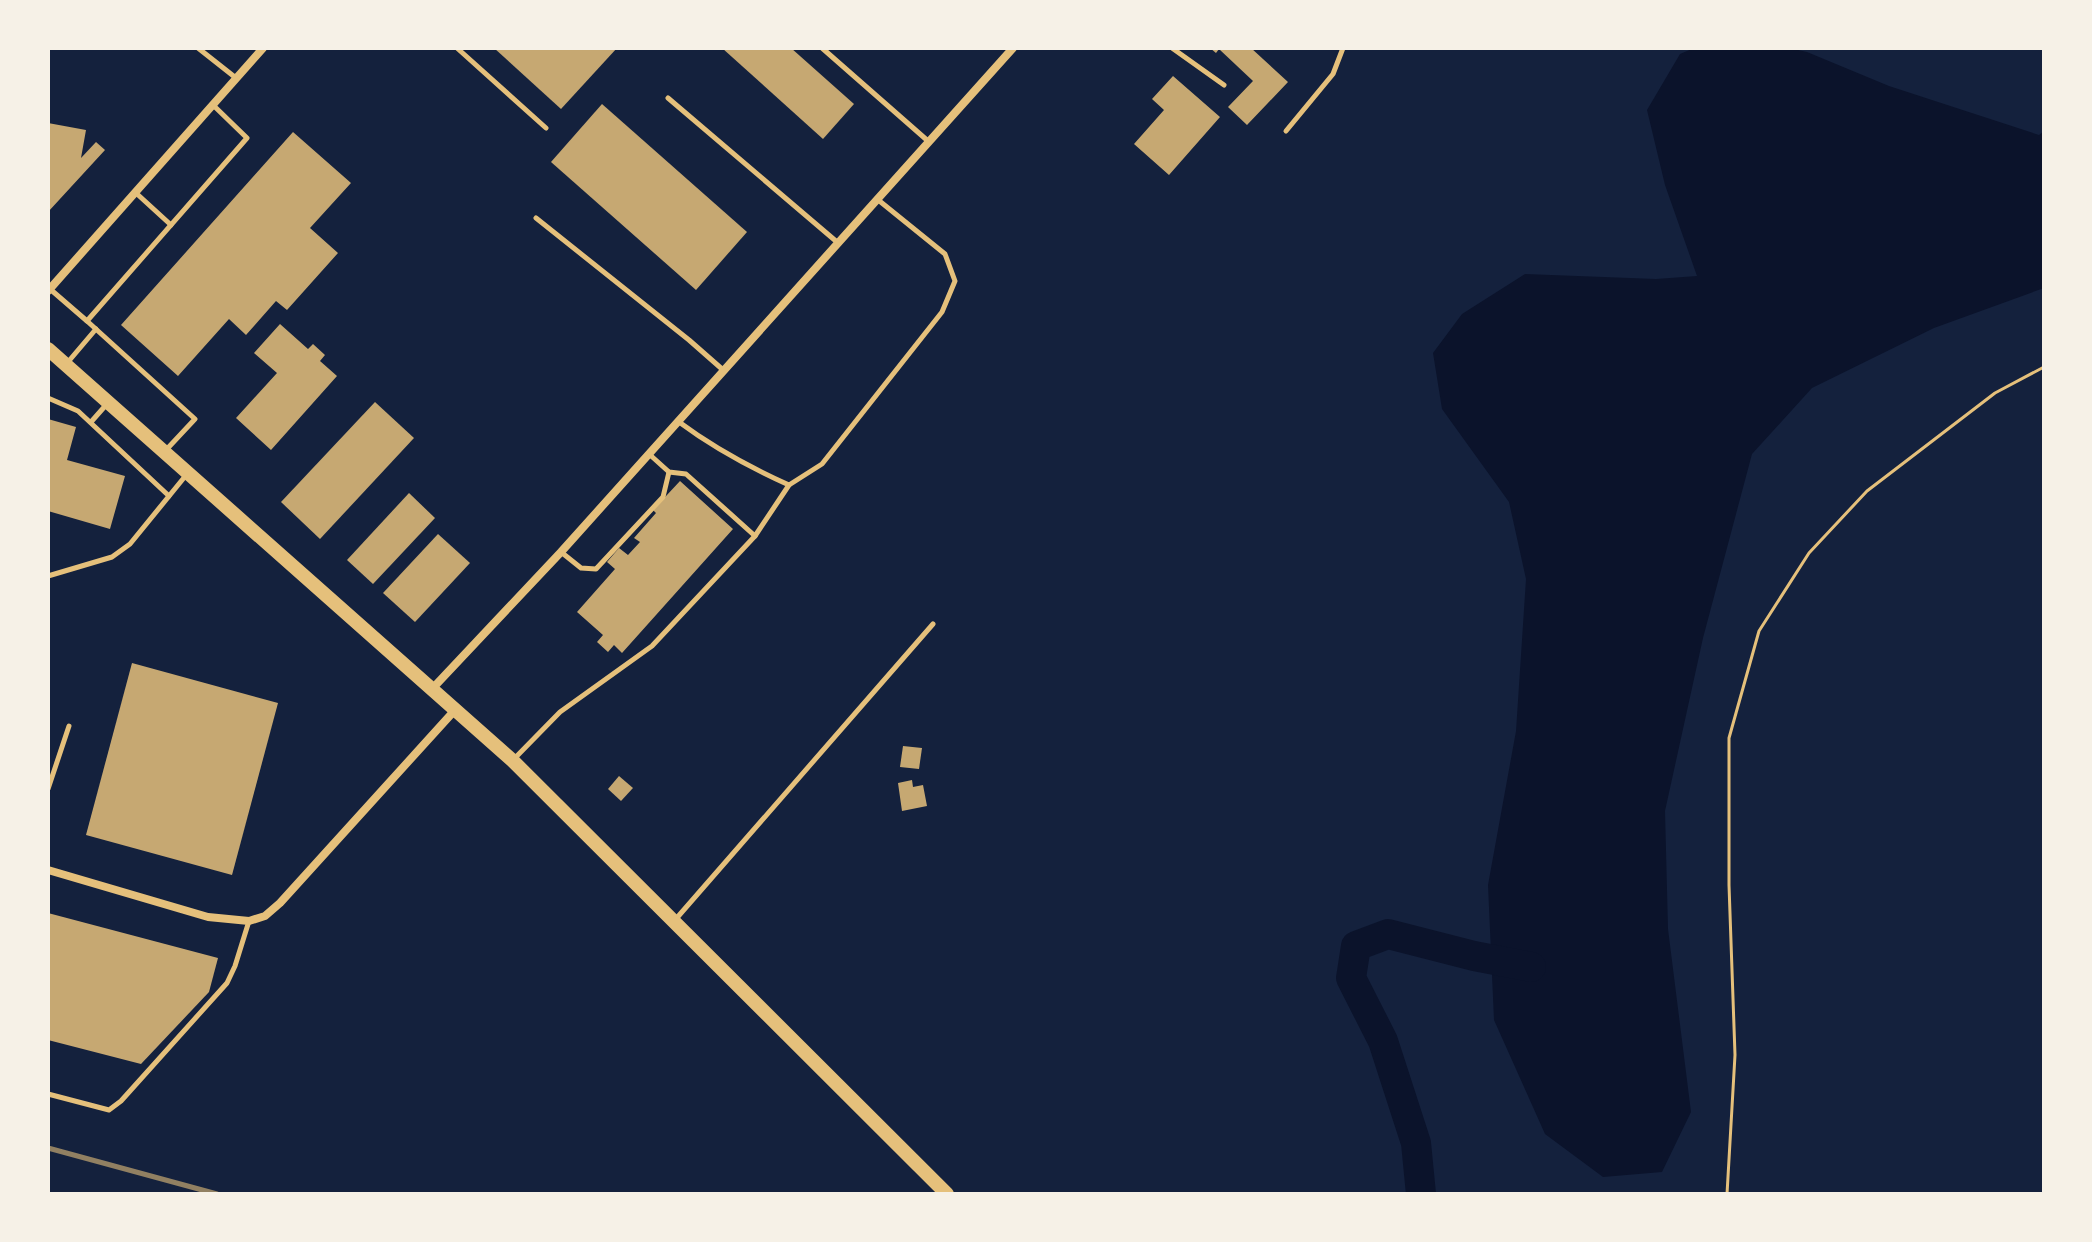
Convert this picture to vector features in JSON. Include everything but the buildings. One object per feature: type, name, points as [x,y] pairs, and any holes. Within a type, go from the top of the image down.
[{"type":"main road","points":[[48,349],[513,761],[947,1194]]},
{"type":"street","points":[[49,290],[263,48]]},
{"type":"street","points":[[432,689],[561,552],[1013,48]]},
{"type":"street","points":[[48,870],[208,917],[249,921],[265,916],[455,710]]},
{"type":"lane","points":[[198,48],[236,79]]},
{"type":"lane","points":[[457,48],[546,128]]},
{"type":"lane","points":[[822,48],[928,141]]},
{"type":"lane","points":[[1172,48],[1224,85]]},
{"type":"lane","points":[[1286,131],[1333,74],[1343,48]]},
{"type":"lane","points":[[668,98],[837,242]]},
{"type":"lane","points":[[87,321],[247,138],[213,105]]},
{"type":"lane","points":[[136,193],[171,225]]},
{"type":"lane","points":[[513,761],[560,712],[652,646],[755,536],[789,485],[822,464],[942,312],[955,281],[945,254],[876,198]]},
{"type":"lane","points":[[536,218],[722,369]]},
{"type":"lane","points":[[49,290],[195,419],[164,452]]},
{"type":"lane","points":[[66,365],[96,329]]},
{"type":"lane","points":[[48,398],[78,411],[169,496]]},
{"type":"lane","points":[[91,422],[108,403]]},
{"type":"lane","points":[[678,421],[745,466],[789,485]]},
{"type":"lane","points":[[649,454],[669,472],[686,474],[755,536]]},
{"type":"lane","points":[[561,552],[581,568],[596,569],[663,497],[669,472]]},
{"type":"lane","points":[[48,576],[112,557],[130,544],[188,474]]},
{"type":"lane","points":[[674,921],[933,624]]},
{"type":"lane","points":[[48,789],[69,726]]},
{"type":"lane","points":[[48,1094],[109,1110],[121,1101],[227,983],[249,921]]},
{"type":"path","points":[[1727,1194],[1735,1055],[1729,885],[1729,738],[1759,631],[1809,553],[1867,491],[1995,393],[2044,367]]},
{"type":"water","points":[[1694,48],[1789,48],[1807,52],[1889,86],[2039,135],[2044,131],[2044,288],[1934,328],[1812,388],[1752,454],[1703,638],[1665,811],[1668,929],[1691,1112],[1662,1172],[1603,1177],[1545,1134],[1494,1020],[1488,885],[1516,731],[1526,579],[1509,502],[1442,409],[1433,353],[1462,314],[1525,274],[1656,279],[1697,276],[1665,185],[1647,110],[1680,54]]},
{"type":"waterway","points":[[1421,1194],[1416,1143],[1383,1041],[1351,978],[1356,946],[1388,934],[1531,967]]},
{"type":"railway","points":[[48,1148],[217,1194]]}]
